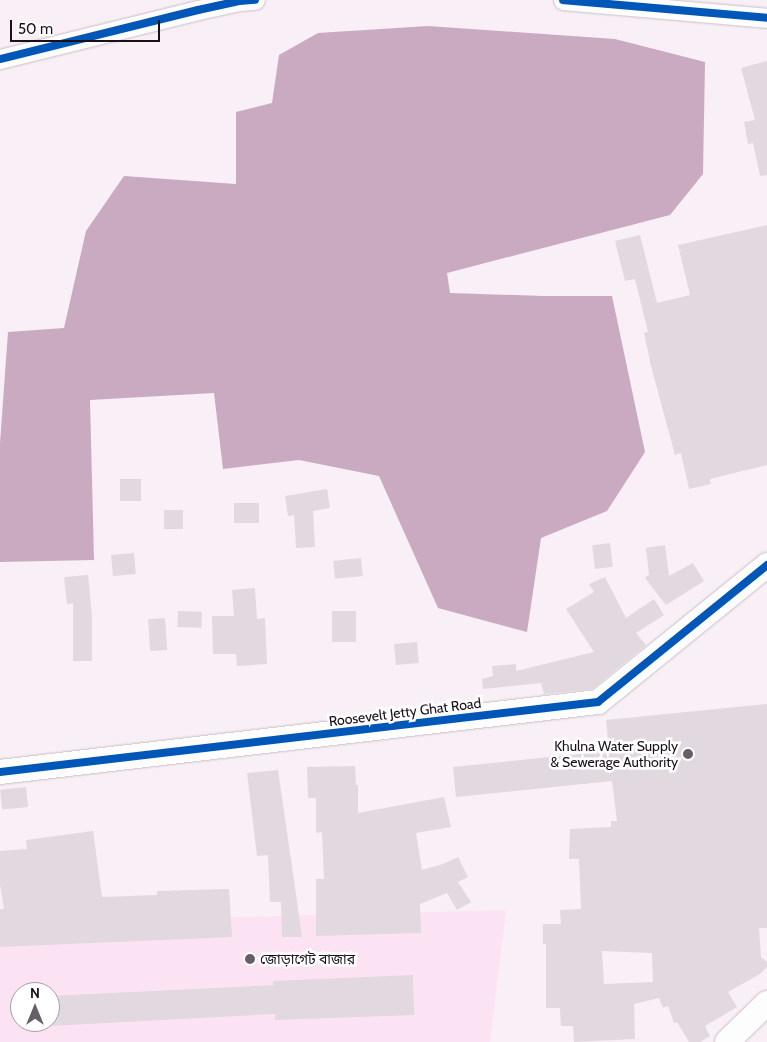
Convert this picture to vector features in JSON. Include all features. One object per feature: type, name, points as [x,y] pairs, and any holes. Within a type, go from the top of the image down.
[{"type":"street","points":[[0,59],[196,5],[254,0]]},
{"type":"street","points":[[563,0],[767,18]]},
{"type":"street","name":"Roosevelt Jetty Ghat Road","points":[[0,772],[598,702],[767,565]]},
{"type":"street","points":[[727,1042],[767,1003]]},
{"type":"shaded area","points":[[428,26],[615,39],[705,62],[703,174],[670,215],[447,273],[450,293],[612,296],[645,452],[607,511],[541,538],[527,632],[438,608],[379,476],[299,460],[223,469],[214,393],[90,400],[94,560],[0,562],[0,443],[8,332],[64,328],[86,231],[124,176],[236,184],[236,112],[272,103],[279,55],[318,33]]},
{"type":"shaded area","name":"জোড়াগেট বাজার","points":[[506,910],[490,1042],[0,1042],[0,926],[201,918]]},
{"type":"building","points":[[767,61],[767,175],[760,176],[753,143],[748,144],[744,122],[755,120],[741,68]]},
{"type":"building","points":[[767,225],[767,465],[710,479],[711,484],[689,489],[681,453],[675,455],[651,366],[644,333],[648,332],[635,279],[625,281],[615,241],[640,235],[657,303],[690,295],[678,245]]},
{"type":"building","points":[[120,479],[141,479],[141,501],[120,501]]},
{"type":"building","points":[[327,489],[330,508],[313,511],[315,547],[296,548],[294,515],[288,516],[285,496]]},
{"type":"building","points":[[234,503],[259,503],[259,523],[234,523]]},
{"type":"building","points":[[164,510],[183,510],[183,529],[164,529]]},
{"type":"building","points":[[610,543],[613,567],[595,569],[592,545]]},
{"type":"building","points":[[665,545],[669,576],[693,563],[704,581],[666,605],[645,578],[649,575],[646,548]]},
{"type":"building","points":[[134,553],[136,574],[113,576],[111,555]]},
{"type":"building","points":[[361,558],[363,576],[335,579],[333,561]]},
{"type":"building","points":[[88,575],[92,616],[92,661],[73,661],[73,603],[67,604],[64,577]]},
{"type":"building","points":[[605,577],[626,618],[654,599],[664,615],[636,633],[646,645],[592,689],[544,694],[541,683],[483,689],[482,679],[493,676],[492,666],[516,664],[516,671],[594,652],[566,609],[594,592],[589,584]]},
{"type":"building","points":[[255,588],[257,619],[265,618],[267,664],[237,666],[236,654],[213,654],[212,616],[234,616],[232,590]]},
{"type":"building","points":[[178,611],[202,612],[201,628],[177,627]]},
{"type":"building","points":[[332,611],[356,611],[356,642],[332,642]]},
{"type":"building","points":[[165,618],[167,650],[150,651],[148,619]]},
{"type":"building","points":[[417,642],[419,663],[396,665],[394,644]]},
{"type":"building","points":[[767,704],[767,928],[759,928],[761,957],[767,962],[767,967],[760,974],[728,992],[737,1007],[705,1026],[710,1036],[700,1042],[689,1042],[677,1022],[674,1023],[668,1006],[663,1008],[659,998],[634,1004],[635,1039],[574,1042],[573,1026],[561,1026],[560,1008],[546,1008],[546,944],[543,944],[543,924],[561,924],[560,910],[581,909],[579,859],[569,859],[570,829],[611,827],[611,821],[617,821],[612,781],[456,797],[453,767],[609,751],[606,720]],"holes":[[[602,951],[652,953],[653,982],[604,984]]]},
{"type":"building","points":[[355,766],[356,785],[358,785],[358,813],[444,797],[451,827],[416,833],[422,870],[458,857],[468,877],[458,882],[471,902],[457,910],[447,893],[420,904],[421,933],[316,936],[316,879],[324,879],[322,832],[316,833],[316,798],[308,798],[307,767]]},
{"type":"building","points":[[278,770],[302,937],[282,937],[281,902],[270,902],[268,855],[257,856],[247,773]]},
{"type":"building","points":[[26,787],[28,807],[2,810],[0,790]]},
{"type":"building","points":[[93,831],[102,897],[157,895],[157,891],[229,889],[232,937],[0,947],[0,909],[4,909],[0,885],[0,851],[27,849],[26,840]]},
{"type":"building","points":[[413,975],[414,1015],[275,1020],[275,1014],[60,1025],[60,996],[274,985],[273,981]]},
{"type":"cycle path","points":[[0,59],[198,10],[239,1],[255,0]]},
{"type":"cycle path","points":[[563,0],[767,18]]},
{"type":"cycle path","points":[[0,772],[598,702],[767,565]]},
{"type":"place","name":"Khulna Water Supply & Sewerage Authority","points":[[688,754]]},
{"type":"place","name":"জোড়াগেট বাজার","points":[[250,959]]}]
